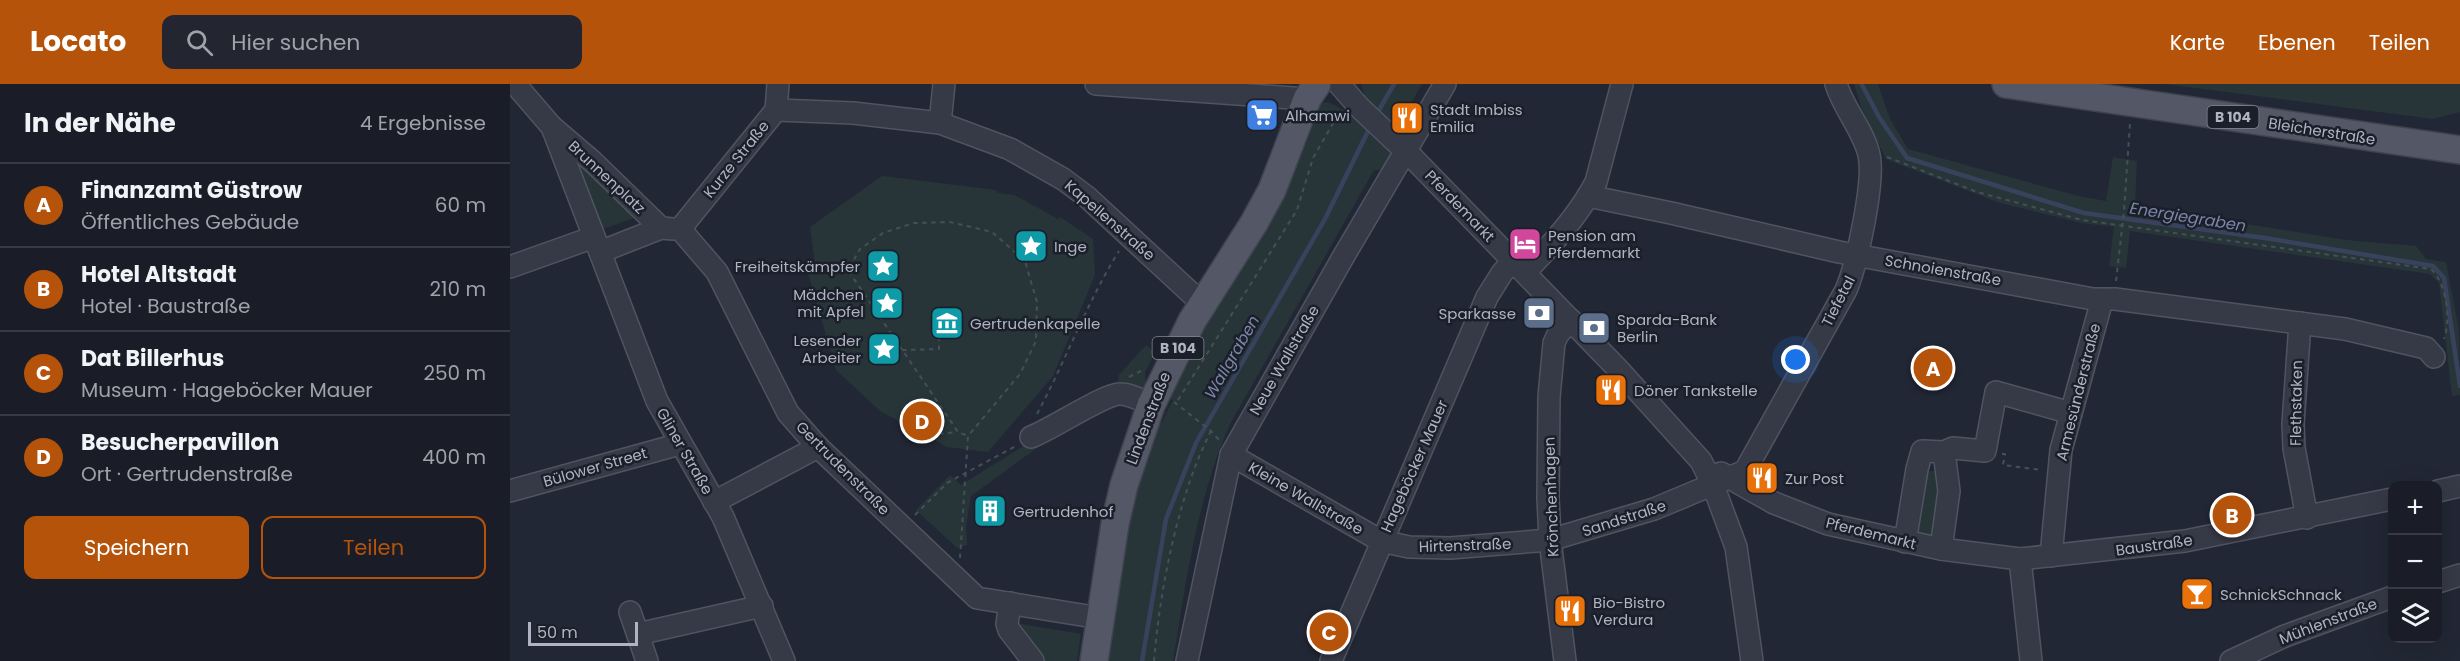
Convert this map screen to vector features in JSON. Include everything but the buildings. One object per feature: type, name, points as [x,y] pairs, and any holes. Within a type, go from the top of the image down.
[{"type":"main road","name":"Bleicherstraße","points":[[2006,84],[2460,150]]},
{"type":"main road","name":"Lindenstraße","points":[[1094,661],[1124,485],[1164,404],[1192,321],[1254,223],[1272,190],[1309,89]]},
{"type":"street","name":"Brunnenplatz","points":[[515,84],[552,127],[670,229]]},
{"type":"street","name":"Kurze Straße","points":[[670,229],[776,110],[778,84]]},
{"type":"street","points":[[940,123],[944,84]]},
{"type":"street","points":[[1096,84],[1309,89]]},
{"type":"street","name":"Neue Wallstraße","points":[[1187,661],[1231,455],[1445,84]]},
{"type":"street","name":"Hageböcker Mauer","points":[[1331,661],[1380,541],[1484,305],[1588,196],[1596,182],[1622,84]]},
{"type":"street","name":"Tiefetal","points":[[1721,482],[1761,443],[1846,290],[1854,270],[1871,173],[1869,153],[1836,84]]},
{"type":"street","points":[[1349,96],[1406,151]]},
{"type":"street","name":"Kapellenstraße","points":[[776,110],[853,113],[940,123],[1011,149],[1038,163],[1087,197],[1193,295]]},
{"type":"street","name":"Brunnenplatz","points":[[552,127],[597,244],[670,229]]},
{"type":"street","name":"Pferdemarkt","points":[[1406,151],[1518,268],[1564,327],[1721,482],[1828,524],[1941,549],[2020,559]]},
{"type":"street","name":"Schnoienstraße","points":[[1588,196],[1857,255],[2108,300],[2345,328],[2430,352]]},
{"type":"street","name":"Gertrudenstraße","points":[[670,229],[717,272],[788,413],[818,447],[977,598],[1100,618]]},
{"type":"street","points":[[510,267],[597,244]]},
{"type":"street","name":"Gliner Straße","points":[[597,244],[657,401],[723,517],[784,661]]},
{"type":"street","name":"Armesünderstraße","points":[[2051,556],[2058,472],[2071,413],[2108,300]]},
{"type":"street","name":"Flethstaken","points":[[2300,323],[2293,424],[2294,448],[2307,518]]},
{"type":"street","name":"Krönchenhagen","points":[[1564,327],[1552,352],[1548,498],[1550,540],[1564,661]]},
{"type":"street","points":[[1905,542],[1922,452],[1944,452],[1953,448],[1984,452],[1996,392],[2071,413]]},
{"type":"street","points":[[1039,434],[1112,396],[1128,395],[1164,404]]},
{"type":"street","name":"Bülower Street","points":[[510,491],[680,444]]},
{"type":"street","points":[[714,502],[818,447]]},
{"type":"street","points":[[1941,549],[1949,491],[1944,452]]},
{"type":"street","name":"Kleine Wallstraße","points":[[1231,455],[1380,541]]},
{"type":"street","name":"Pferdemarkt","points":[[1721,482],[1736,547],[1752,661]]},
{"type":"street","name":"Sandstraße","points":[[1550,540],[1654,509],[1721,482]]},
{"type":"street","points":[[2442,489],[2460,486]]},
{"type":"street","name":"Baustraße","points":[[2020,559],[2185,541],[2388,500]]},
{"type":"street","name":"Hirtenstraße","points":[[1380,541],[1409,547],[1450,548],[1550,540]]},
{"type":"street","points":[[2020,559],[2031,661]]},
{"type":"street","points":[[2442,581],[2460,575]]},
{"type":"street","name":"Mühlenstraße","points":[[2231,661],[2285,636],[2388,598]]},
{"type":"street","points":[[1010,603],[1007,624],[1009,630],[1033,661]]},
{"type":"street","points":[[638,634],[762,606]]},
{"type":"street","points":[[630,612],[647,661]]},
{"type":"path","points":[[1154,661],[1157,628],[1175,533],[1201,450],[1211,431],[1164,404],[1297,210],[1313,158],[1349,96]]},
{"type":"path","points":[[2108,300],[2123,226],[2132,102]]},
{"type":"path","points":[[1869,153],[1883,155],[1977,192],[2082,220],[2431,269],[2442,281],[2448,328],[2442,343],[2430,352]]},
{"type":"path","points":[[958,432],[848,270],[860,249],[883,233],[914,223],[950,222],[992,232],[1025,261],[1037,302],[1036,341],[1020,374],[968,436],[958,579]]},
{"type":"path","points":[[904,527],[948,483],[1039,434],[1034,418],[1055,381],[1098,284],[1129,236]]},
{"type":"path","points":[[903,350],[939,349],[939,335]]},
{"type":"path","points":[[939,435],[958,432],[968,436]]},
{"type":"path","points":[[1984,452],[2005,454],[2003,465],[2058,472]]},
{"type":"shaded area","points":[[1361,84],[1422,84],[1397,128],[1366,99]]},
{"type":"shaded area","points":[[1854,84],[1878,84],[1890,119],[1908,149],[2078,196],[2106,201],[2113,157],[2137,161],[2135,206],[2346,240],[2416,246],[2426,259],[2446,262],[2459,331],[2460,395],[2452,396],[2439,283],[2430,274],[2130,231],[2126,268],[2109,266],[2114,227],[2082,223],[1997,202],[1886,159],[1861,107]]},
{"type":"shaded area","points":[[2165,84],[2460,84],[2460,112],[2433,119]]},
{"type":"shaded area","points":[[1328,102],[1352,114],[1392,152],[1391,161],[1386,169],[1374,170],[1230,424],[1209,481],[1201,511],[1173,661],[1104,661],[1119,558],[1154,422],[1161,424],[1173,400],[1164,396],[1192,342],[1282,195],[1310,135],[1320,104]]},
{"type":"shaded area","points":[[580,168],[583,168],[640,216],[600,230],[578,172]]},
{"type":"shaded area","points":[[882,176],[996,190],[997,193],[1014,195],[1058,219],[1060,217],[1093,239],[1095,275],[1053,376],[988,452],[947,447],[880,411],[836,370],[806,266],[815,263],[810,227]]},
{"type":"shaded area","points":[[1146,345],[1155,353],[1145,372],[1146,383],[1141,393],[1117,386],[1119,375]]},
{"type":"shaded area","points":[[1033,440],[1045,442],[971,496],[966,527],[967,545],[957,548],[916,510],[950,475],[961,485]]},
{"type":"shaded area","points":[[1921,471],[1943,471],[1938,538],[1911,532]]},
{"type":"shaded area","points":[[1016,623],[1081,634],[1077,661],[1040,661]]},
{"type":"waterway","name":"Wallgraben","points":[[1376,115],[1394,84]]},
{"type":"waterway","name":"Energiegraben","points":[[1862,85],[1879,117],[1907,158],[2084,213],[2265,238],[2433,266],[2444,278],[2460,386]]},
{"type":"waterway","name":"Wallgraben","points":[[1142,661],[1166,519],[1196,443],[1325,219],[1371,125]]},
{"type":"place","name":"Alhamwi","points":[[1262,115]]},
{"type":"place","name":"Stadt Imbiss Emilia","points":[[1407,118]]},
{"type":"place","name":"Pension am Pferdemarkt","points":[[1525,244]]},
{"type":"place","name":"Inge","points":[[1031,246]]},
{"type":"place","name":"Freiheitskämpfer","points":[[883,266]]},
{"type":"place","name":"Mädchen mit Apfel","points":[[887,303]]},
{"type":"place","name":"Sparkasse","points":[[1539,313]]},
{"type":"place","name":"Gertrudenkapelle","points":[[947,323]]},
{"type":"place","name":"Sparda-Bank Berlin","points":[[1594,328]]},
{"type":"place","name":"Lesender Arbeiter","points":[[884,349]]},
{"type":"place","name":"Finanzamt Güstrow","points":[[1933,368]]},
{"type":"place","name":"Döner Tankstelle","points":[[1611,390]]},
{"type":"place","name":"Besucherpavillon","points":[[922,421]]},
{"type":"place","name":"Zur Post","points":[[1762,478]]},
{"type":"place","name":"Gertrudenhof","points":[[990,511]]},
{"type":"place","name":"Hotel Altstadt","points":[[2232,515]]},
{"type":"place","name":"SchnickSchnack","points":[[2197,594]]},
{"type":"place","name":"Bio-Bistro Verdura","points":[[1570,611]]},
{"type":"place","name":"Dat Billerhus","points":[[1329,632]]}]
